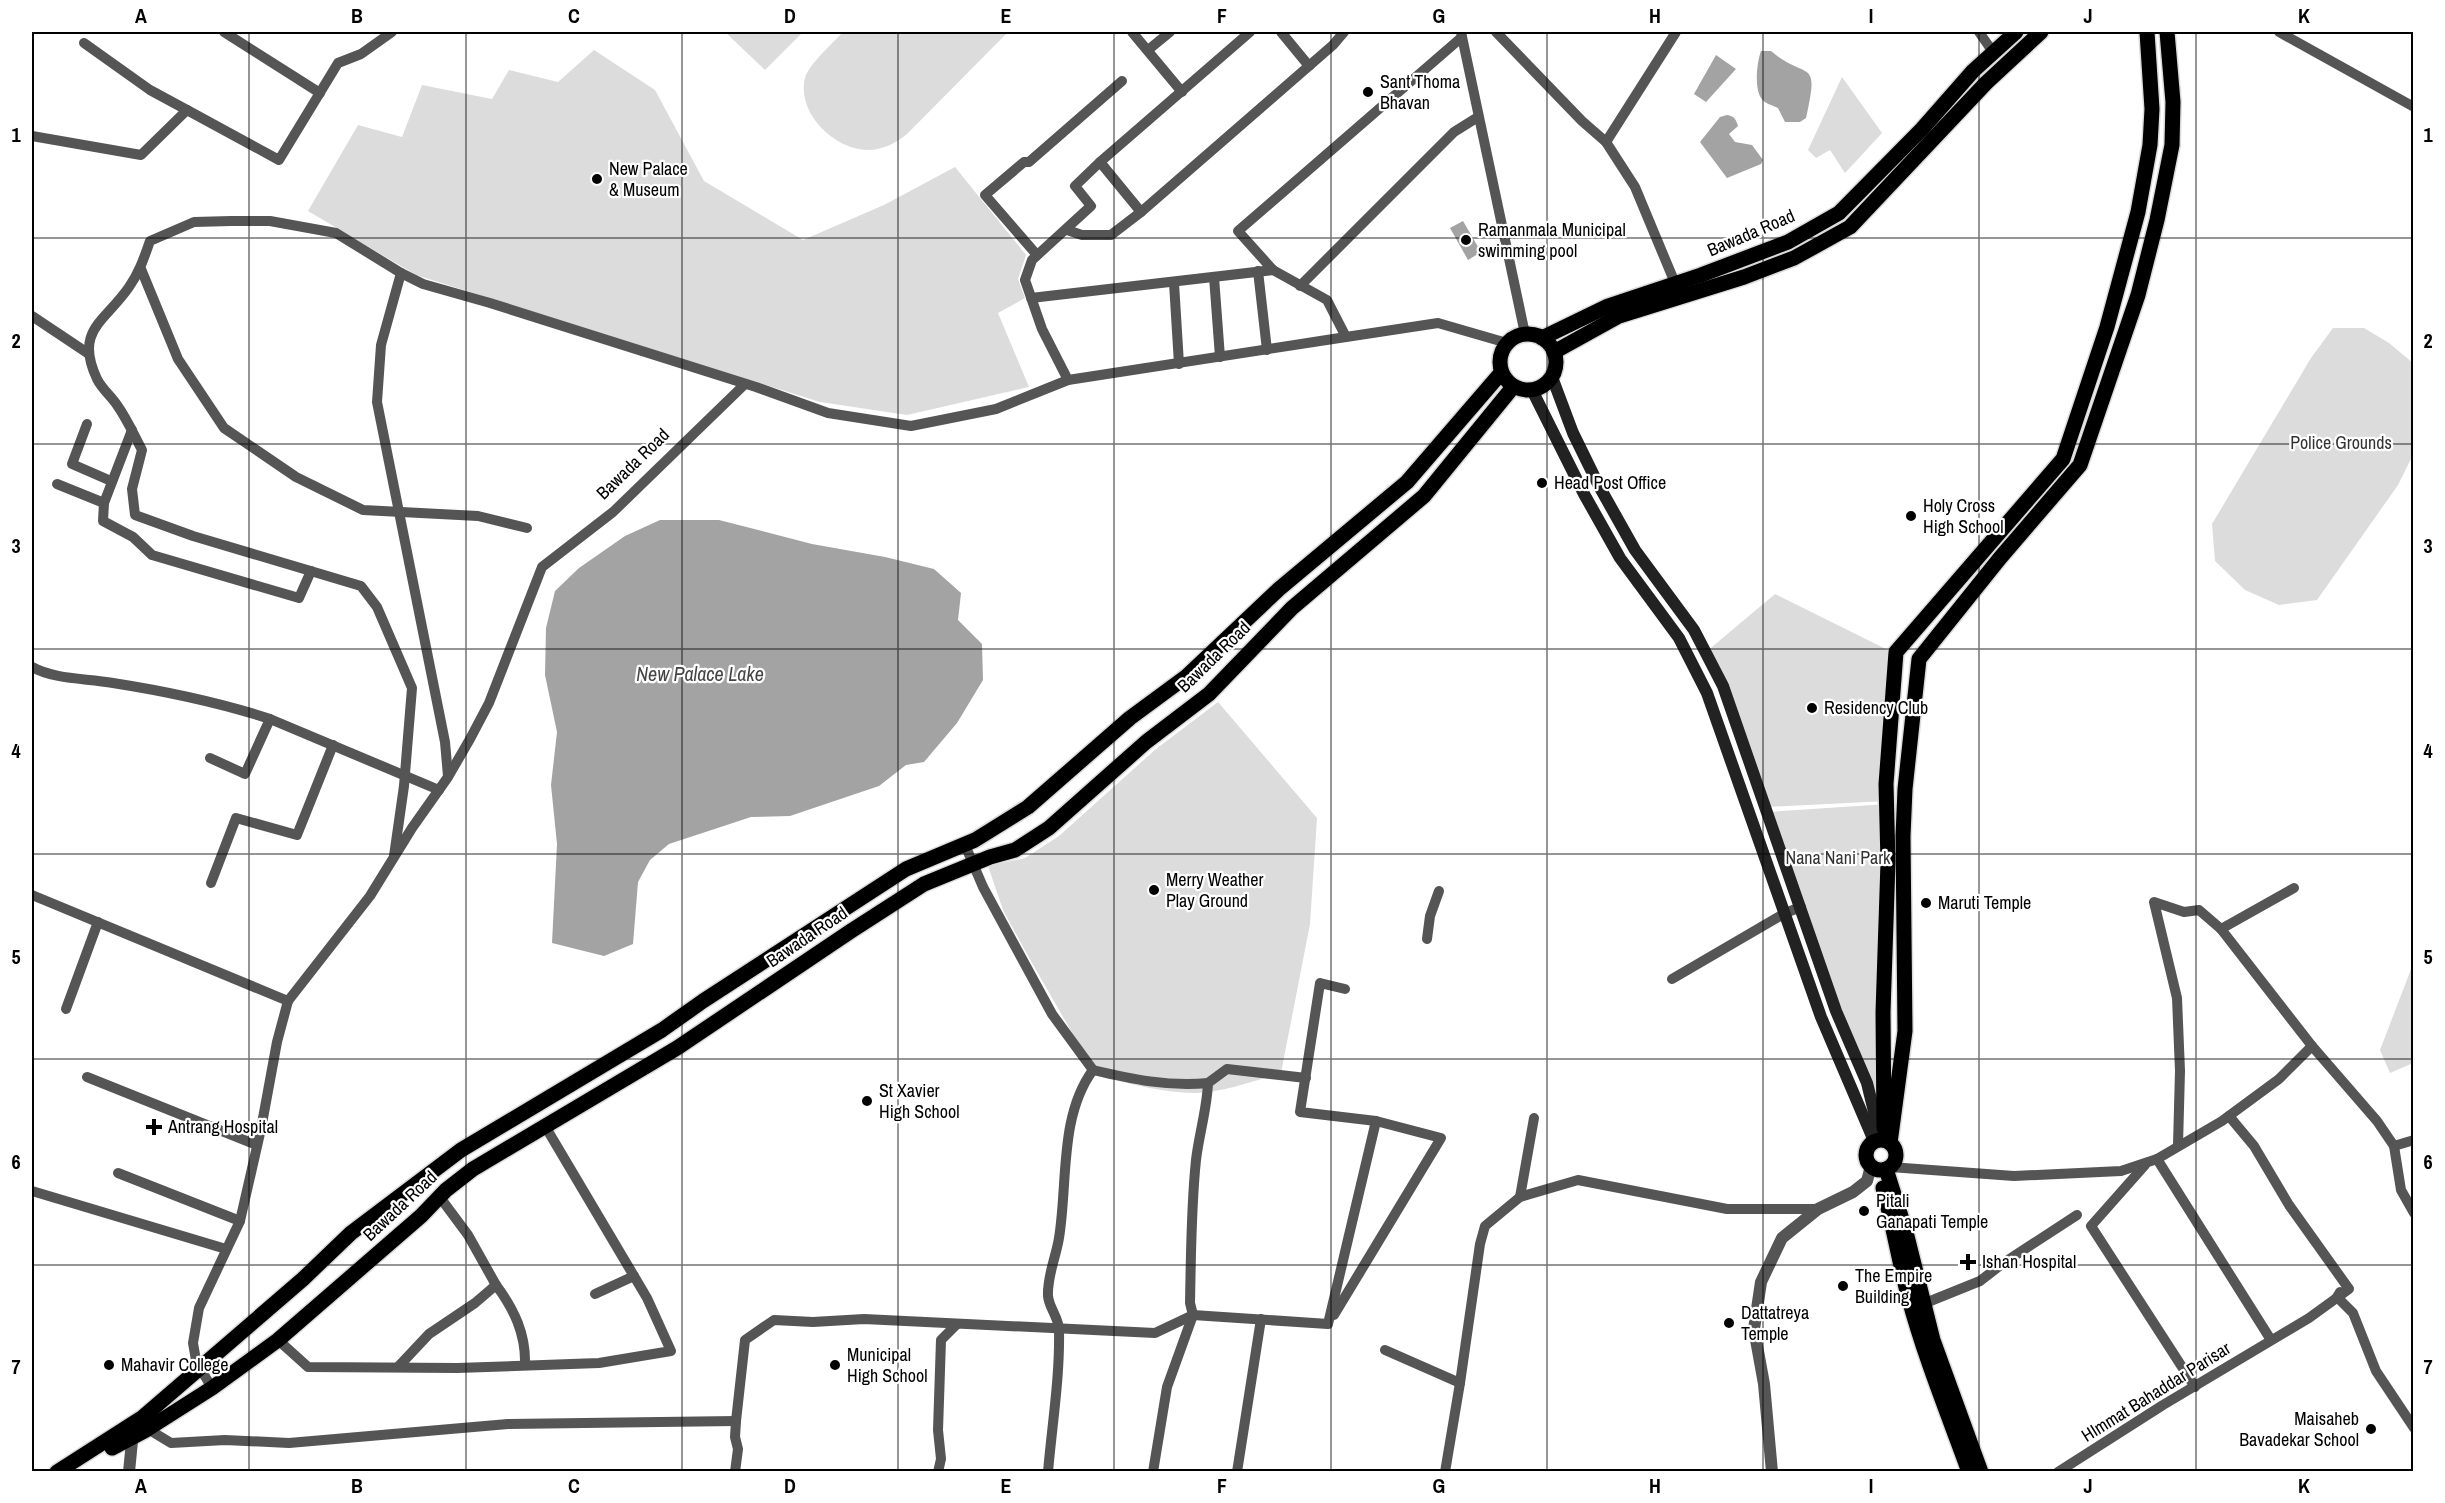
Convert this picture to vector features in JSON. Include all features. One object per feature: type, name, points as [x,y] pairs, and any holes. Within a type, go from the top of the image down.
[{"type":"main road","name":"Bawada Road","points":[[1542,338],[1608,306],[1701,275],[1788,242],[1839,213],[1922,129],[1992,52],[2016,32]]},
{"type":"main road","points":[[1554,352],[1619,316],[1744,278],[1794,258],[1850,227],[1986,83],[2041,32]]},
{"type":"main road","points":[[1882,1141],[1887,862],[1886,784],[1896,652],[2063,459],[2107,327],[2138,212],[2150,145],[2152,109],[2147,32]]},
{"type":"main road","points":[[1981,1472],[1933,1341],[1906,1232],[1881,1168],[1866,1153],[1882,1141],[1905,1031],[1904,836],[1912,719],[1919,659],[2000,558],[2080,465],[2138,295],[2157,220],[2172,145],[2173,102],[2167,32]]},
{"type":"main road","points":[[1525,334],[1542,338],[1554,352],[1556,366],[1552,377],[1544,386],[1532,390],[1513,387],[1501,373],[1500,357],[1507,343],[1525,334]]},
{"type":"main road","points":[[57,1472],[137,1428],[200,1368],[303,1280],[351,1233],[461,1150],[662,1030],[702,1001],[906,869],[965,845],[1028,807],[1130,718],[1187,676],[1279,589],[1407,482],[1501,373]]},
{"type":"main road","points":[[1552,377],[1573,432],[1599,486],[1635,550],[1694,630],[1723,686],[1836,1011],[1867,1083],[1882,1141]]},
{"type":"main road","name":"Bawada Road","points":[[75,1472],[137,1428],[212,1388],[278,1340],[474,1168],[682,1045],[842,936],[924,885],[1011,849],[1015,850],[1049,828],[1146,742],[1209,694],[1292,608],[1425,495],[1513,387]]},
{"type":"main road","points":[[1532,390],[1584,494],[1620,558],[1679,638],[1707,693],[1821,1017],[1882,1141],[1893,1145],[1896,1155],[1881,1168]]},
{"type":"main road","points":[[2063,459],[2080,465]]},
{"type":"main road","points":[[1881,1168],[1912,1308],[1928,1360],[1969,1472]]},
{"type":"street","points":[[224,32],[320,93]]},
{"type":"street","points":[[84,44],[150,90],[279,160],[338,63],[361,54],[392,32]]},
{"type":"street","points":[[1132,32],[1182,92]]},
{"type":"street","points":[[1148,50],[1170,32]]},
{"type":"street","points":[[1068,380],[1042,329],[1025,280],[1032,260],[1091,206],[1075,186],[1250,32]]},
{"type":"street","points":[[1281,32],[1309,66]]},
{"type":"street","points":[[1067,230],[1082,235],[1111,235],[1141,212],[1309,66],[1344,32]]},
{"type":"street","points":[[1496,32],[1582,121],[1606,142],[1635,187],[1675,283]]},
{"type":"street","points":[[1606,142],[1676,32]]},
{"type":"street","points":[[1979,32],[1992,52]]},
{"type":"street","points":[[2279,32],[2414,107]]},
{"type":"street","points":[[1346,337],[1327,300],[1273,270],[1238,231],[1461,34],[1525,334]]},
{"type":"street","points":[[1037,255],[985,195],[1024,162],[1029,162],[1122,81]]},
{"type":"street","points":[[32,136],[141,155],[187,110]]},
{"type":"street","points":[[1300,286],[1454,132],[1478,117]]},
{"type":"street","points":[[1100,162],[1141,212]]},
{"type":"street","points":[[394,856],[405,777],[412,688],[377,607],[361,586],[193,536],[135,515],[132,489],[142,450],[116,404],[98,381],[89,354],[90,338],[96,325],[128,289],[141,269],[150,241],[194,222],[270,221],[336,233],[423,284],[745,384],[828,413],[911,426],[996,409],[1068,380],[1438,323],[1507,343]]},
{"type":"street","points":[[141,269],[178,359],[224,428],[296,477],[363,510],[478,516],[526,528]]},
{"type":"street","points":[[1031,298],[1273,270]]},
{"type":"street","points":[[1258,271],[1267,350]]},
{"type":"street","points":[[212,1388],[197,1366],[193,1343],[198,1309],[240,1221],[277,1042],[288,1001],[370,896],[394,856],[448,777],[445,742],[401,512],[377,402],[381,345],[401,273]]},
{"type":"street","points":[[1214,277],[1220,357]]},
{"type":"street","points":[[1174,283],[1179,364]]},
{"type":"street","points":[[32,316],[89,354]]},
{"type":"street","name":"Bawada Road","points":[[448,777],[489,703],[542,567],[613,512],[745,384]]},
{"type":"street","points":[[87,424],[72,464],[111,481]]},
{"type":"street","points":[[132,430],[111,481],[104,503],[103,521],[132,537],[152,555],[299,598],[311,571]]},
{"type":"street","points":[[57,484],[104,503]]},
{"type":"street","points":[[32,667],[46,675],[113,683],[270,719],[439,790]]},
{"type":"street","points":[[1892,717],[1912,719]]},
{"type":"street","points":[[210,758],[245,774],[270,719]]},
{"type":"street","points":[[211,882],[236,818],[297,835],[333,745]]},
{"type":"street","points":[[965,845],[1052,1014],[1093,1070],[1185,1085],[1208,1083],[1227,1069],[1306,1078]]},
{"type":"street","points":[[2220,929],[2294,888]]},
{"type":"street","points":[[1427,939],[1430,916],[1439,891]]},
{"type":"street","points":[[32,894],[288,1001]]},
{"type":"street","points":[[2178,1145],[2180,1071],[2177,998],[2154,902],[2184,912],[2199,910],[2220,929],[2312,1046],[2375,1119],[2394,1146],[2401,1190],[2414,1213]]},
{"type":"street","points":[[1672,979],[1785,913],[1801,907]]},
{"type":"street","points":[[66,1009],[98,922]]},
{"type":"street","points":[[1328,1324],[1441,1138],[1376,1121],[1300,1112],[1320,983],[1345,989]]},
{"type":"street","points":[[1772,1472],[1764,1384],[1754,1329],[1761,1282],[1782,1238],[1818,1209],[1853,1192],[1881,1168],[1989,1175],[2057,1176],[2121,1171],[2146,1164],[2229,1116],[2278,1079],[2312,1046]]},
{"type":"street","points":[[1048,1472],[1059,1327],[1048,1297],[1050,1277],[1058,1239],[1074,1111],[1082,1085],[1093,1070]]},
{"type":"street","points":[[87,1077],[257,1145]]},
{"type":"street","points":[[1153,1472],[1167,1387],[1193,1315],[1190,1303],[1191,1221],[1208,1083]]},
{"type":"street","points":[[2229,1116],[2254,1146],[2289,1205],[2349,1288],[2337,1297],[2353,1313],[2376,1371],[2414,1428]]},
{"type":"street","points":[[1520,1197],[1534,1118]]},
{"type":"street","points":[[1328,1324],[1376,1121]]},
{"type":"street","points":[[278,1340],[308,1367],[598,1363],[670,1351],[634,1276],[545,1125]]},
{"type":"street","points":[[2394,1146],[2414,1140]]},
{"type":"street","points":[[2157,1159],[2271,1340]]},
{"type":"street","points":[[2146,1164],[2091,1226],[2195,1387]]},
{"type":"street","points":[[118,1173],[240,1221]]},
{"type":"street","points":[[1445,1472],[1480,1244],[1485,1226],[1520,1197],[1578,1180],[1727,1209],[1818,1209]]},
{"type":"street","points":[[32,1191],[226,1249]]},
{"type":"street","points":[[439,1197],[468,1235],[496,1285],[513,1308],[526,1345],[525,1365]]},
{"type":"street","points":[[1923,1304],[1980,1281],[2002,1264],[2078,1215]]},
{"type":"street","points":[[595,1294],[634,1276]]},
{"type":"street","points":[[398,1367],[429,1334],[475,1303],[496,1285]]},
{"type":"street","name":"HImmat Bahaddar Parisar","points":[[2058,1472],[2309,1318],[2337,1297]]},
{"type":"street","points":[[735,1472],[738,1449],[735,1437],[736,1421],[746,1340],[774,1320],[813,1322],[864,1319],[1155,1333],[1193,1315],[1328,1324]]},
{"type":"street","points":[[1237,1472],[1261,1319]]},
{"type":"street","points":[[938,1472],[941,1459],[938,1430],[941,1340],[957,1324]]},
{"type":"street","points":[[1385,1350],[1460,1383]]},
{"type":"street","points":[[129,1472],[137,1428],[171,1443],[225,1440],[289,1443],[499,1425],[736,1421]]},
{"type":"green space","points":[[725,32],[803,32],[765,70]]},
{"type":"green space","points":[[843,32],[1008,32],[907,134],[884,147],[865,150],[848,146],[827,133],[811,114],[806,102],[804,90],[807,72]]},
{"type":"green space","points":[[594,50],[655,90],[704,181],[803,240],[884,205],[955,167],[1026,255],[1018,279],[1025,298],[998,313],[1029,387],[907,415],[820,402],[416,275],[308,211],[358,125],[402,137],[422,85],[492,99],[509,70],[558,82]]},
{"type":"green space","points":[[1842,77],[1882,133],[1845,173],[1830,150],[1816,158],[1808,150]]},
{"type":"green space","name":"Police Grounds","points":[[2333,328],[2364,328],[2389,343],[2413,363],[2413,455],[2398,485],[2317,600],[2279,605],[2245,590],[2215,561],[2212,524],[2311,358]]},
{"type":"green space","name":"Residency Club","points":[[1775,594],[1896,654],[1887,801],[1766,807],[1706,652]]},
{"type":"green space","name":"Merry Weather Play Ground","points":[[1218,702],[1317,818],[1310,924],[1281,1073],[1228,1088],[1183,1093],[1103,1077],[1074,1036],[1003,910],[988,866],[1025,858],[1059,836],[1156,749]]},
{"type":"green space","name":"Nana Nani Park","points":[[1887,804],[1884,1140],[1768,812]]},
{"type":"green space","points":[[2413,964],[2413,1063],[2390,1073],[2380,1050]]},
{"type":"water","points":[[1761,51],[1771,51],[1807,72],[1811,77],[1806,118],[1800,122],[1785,122],[1778,108],[1761,98],[1757,68]]},
{"type":"water","points":[[1716,55],[1736,69],[1706,102],[1694,94]]},
{"type":"water","points":[[1727,115],[1734,118],[1738,126],[1729,134],[1735,142],[1752,145],[1763,160],[1761,164],[1727,178],[1700,142],[1720,117]]},
{"type":"water","name":"Ramanmala Municipal swimming pool","points":[[1463,221],[1481,252],[1468,260],[1450,228]]},
{"type":"water","name":"New Palace Lake","points":[[660,520],[719,520],[812,544],[885,557],[934,569],[961,593],[958,620],[982,644],[983,680],[957,723],[924,762],[906,765],[879,786],[790,816],[751,817],[669,844],[650,860],[638,882],[633,944],[604,956],[552,943],[557,844],[551,785],[557,732],[545,675],[546,628],[555,591],[579,568],[625,536]]},
{"type":"place","name":"Sant Thoma Bhavan","points":[[1368,92]]},
{"type":"place","name":"New Palace & Museum","points":[[597,179]]},
{"type":"place","name":"Ramanmala Municipal swimming pool","points":[[1466,240]]},
{"type":"place","name":"Head Post Office","points":[[1542,483]]},
{"type":"place","name":"Holy Cross High School","points":[[1911,516]]},
{"type":"place","name":"Residency Club","points":[[1812,708]]},
{"type":"place","name":"Merry Weather Play Ground","points":[[1154,890]]},
{"type":"place","name":"Maruti Temple","points":[[1926,903]]},
{"type":"place","name":"St Xavier High School","points":[[867,1101]]},
{"type":"place","name":"Antrang Hospital","points":[[154,1127]]},
{"type":"place","name":"Pitali Ganapati Temple","points":[[1864,1211]]},
{"type":"place","name":"Ishan Hospital","points":[[1968,1262]]},
{"type":"place","name":"The Empire Building","points":[[1843,1286]]},
{"type":"place","name":"Dattatreya Temple","points":[[1729,1323]]},
{"type":"place","name":"Mahavir College","points":[[109,1365]]},
{"type":"place","name":"Municipal High School","points":[[835,1365]]},
{"type":"place","name":"Maisaheb Bavadekar School","points":[[2371,1429]]}]
